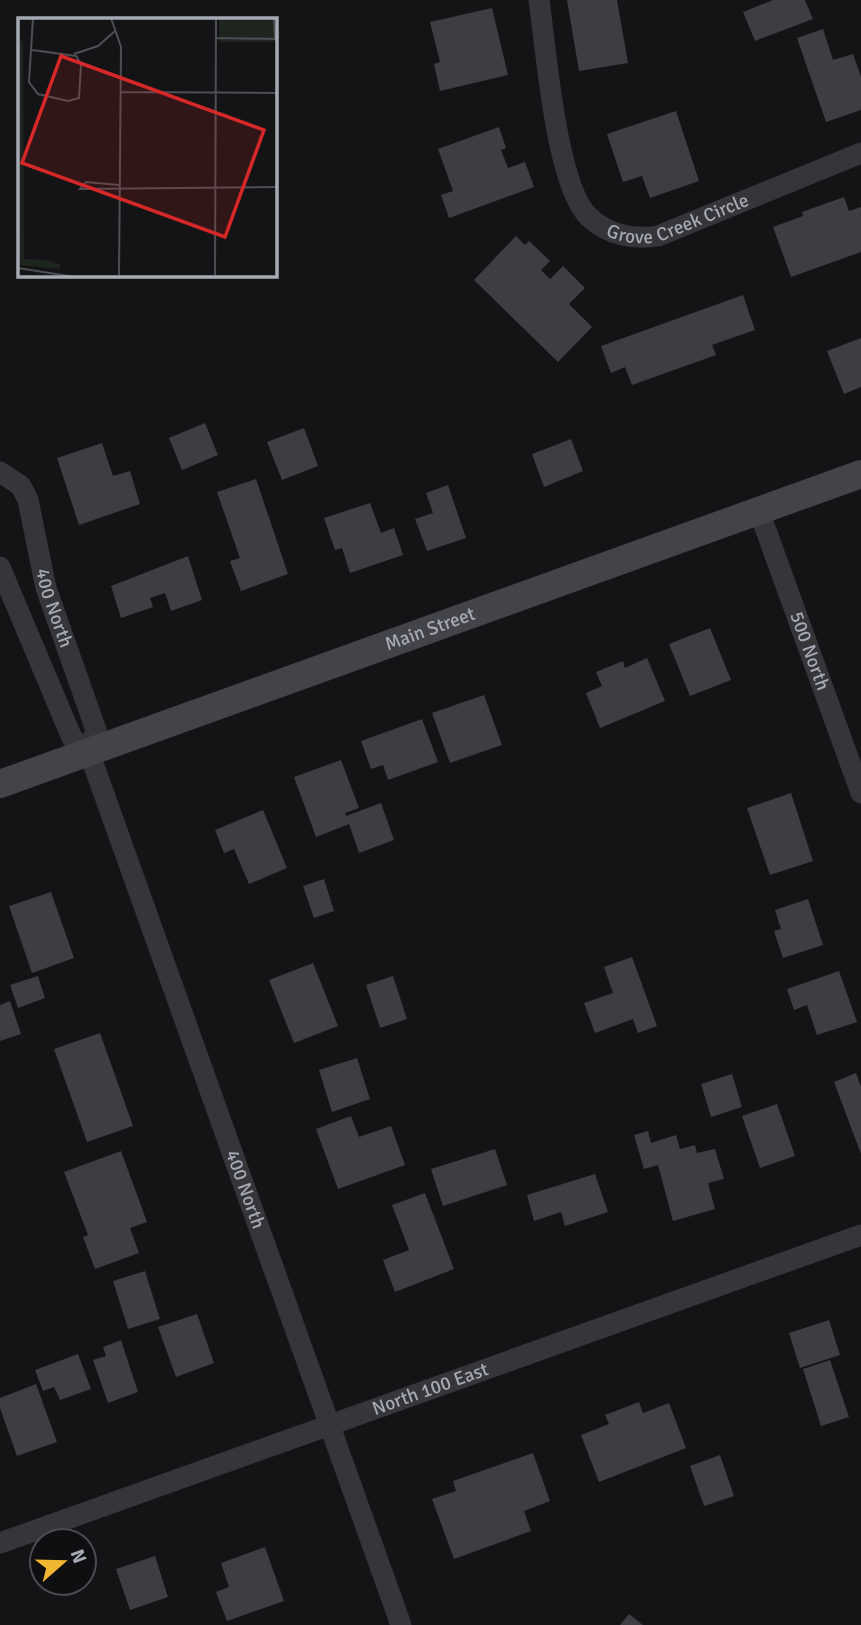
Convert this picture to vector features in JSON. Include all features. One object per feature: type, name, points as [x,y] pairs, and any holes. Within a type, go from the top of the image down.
[{"type":"main road","name":"Main Street","points":[[0,784],[861,474]]},
{"type":"street","name":"Grove Creek Circle","points":[[539,0],[562,162],[587,216],[607,230],[638,240],[658,236],[861,153]]},
{"type":"street","name":"400 North","points":[[0,472],[21,486],[28,500],[46,588],[96,730],[89,752]]},
{"type":"street","name":"500 North","points":[[759,511],[861,793]]},
{"type":"street","name":"400 North","points":[[0,567],[72,738],[89,752],[401,1625]]},
{"type":"street","points":[[38,656],[64,643]]},
{"type":"street","name":"North 100 East","points":[[0,1543],[861,1235]]},
{"type":"building","points":[[567,0],[617,0],[628,63],[579,71]]},
{"type":"building","points":[[773,0],[805,0],[813,19],[755,41],[743,12]]},
{"type":"building","points":[[492,8],[508,75],[440,91],[434,64],[440,62],[430,22]]},
{"type":"building","points":[[823,29],[833,60],[853,54],[861,77],[861,110],[826,122],[797,38]]},
{"type":"building","points":[[676,111],[699,181],[650,198],[642,176],[623,182],[607,134]]},
{"type":"building","points":[[499,127],[506,148],[501,150],[508,168],[525,162],[534,187],[449,218],[441,195],[453,191],[438,149]]},
{"type":"building","points":[[844,197],[849,211],[861,207],[861,252],[791,277],[773,227],[803,216],[802,212]]},
{"type":"building","points":[[516,236],[525,245],[529,241],[550,261],[541,270],[550,279],[563,266],[585,288],[569,304],[592,327],[558,362],[474,280]]},
{"type":"building","points":[[743,295],[755,330],[712,345],[716,355],[632,385],[625,367],[611,373],[601,346]]},
{"type":"building","points":[[861,338],[861,387],[844,394],[827,351]]},
{"type":"building","points":[[205,423],[218,455],[182,470],[169,438]]},
{"type":"building","points":[[304,428],[318,466],[282,480],[267,442]]},
{"type":"building","points":[[571,439],[583,471],[544,487],[532,454]]},
{"type":"building","points":[[102,443],[113,476],[130,471],[140,504],[79,525],[57,458]]},
{"type":"building","points":[[256,479],[288,574],[241,591],[230,561],[240,558],[217,492]]},
{"type":"building","points":[[448,485],[466,538],[427,551],[415,519],[433,513],[426,493]]},
{"type":"building","points":[[370,503],[381,533],[394,528],[403,555],[350,573],[342,548],[335,550],[324,518]]},
{"type":"building","points":[[188,556],[202,600],[171,611],[165,593],[150,598],[153,607],[121,618],[111,586]]},
{"type":"building","points":[[710,628],[731,680],[690,696],[669,644]]},
{"type":"building","points":[[647,658],[665,701],[600,728],[586,693],[602,686],[596,672],[623,661],[625,668]]},
{"type":"building","points":[[484,695],[502,745],[450,763],[432,713]]},
{"type":"building","points":[[422,719],[438,762],[388,780],[383,765],[371,769],[361,741]]},
{"type":"building","points":[[341,760],[359,808],[345,813],[346,816],[381,803],[394,840],[359,853],[349,824],[316,837],[294,777]]},
{"type":"building","points":[[791,793],[813,861],[770,875],[747,808]]},
{"type":"building","points":[[263,810],[287,868],[249,884],[234,849],[224,853],[215,830]]},
{"type":"building","points":[[324,879],[334,911],[314,918],[303,886]]},
{"type":"building","points":[[51,892],[74,958],[32,973],[9,906]]},
{"type":"building","points":[[808,899],[823,945],[783,958],[774,931],[781,929],[775,910]]},
{"type":"building","points":[[632,957],[657,1026],[638,1033],[633,1019],[595,1033],[584,1003],[613,993],[604,967]]},
{"type":"building","points":[[313,963],[338,1026],[294,1043],[269,980]]},
{"type":"building","points":[[839,971],[857,1022],[817,1035],[807,1005],[794,1010],[787,989]]},
{"type":"building","points":[[38,976],[45,998],[18,1008],[10,985]]},
{"type":"building","points":[[393,976],[407,1019],[380,1028],[366,985]]},
{"type":"building","points":[[10,1001],[21,1034],[0,1041],[0,1005]]},
{"type":"building","points":[[100,1033],[133,1126],[87,1142],[54,1049]]},
{"type":"building","points":[[357,1058],[370,1099],[332,1112],[319,1070]]},
{"type":"building","points":[[856,1073],[861,1087],[861,1154],[834,1082]]},
{"type":"building","points":[[732,1074],[742,1107],[711,1117],[701,1084]]},
{"type":"building","points":[[777,1104],[795,1156],[760,1168],[742,1116]]},
{"type":"building","points":[[351,1116],[359,1137],[391,1126],[405,1165],[338,1189],[316,1129]]},
{"type":"building","points":[[648,1131],[651,1143],[676,1135],[680,1149],[695,1145],[697,1153],[715,1149],[724,1179],[708,1183],[715,1209],[673,1221],[658,1165],[644,1169],[634,1135]]},
{"type":"building","points":[[495,1149],[507,1185],[443,1206],[431,1169]]},
{"type":"building","points":[[121,1151],[147,1222],[130,1228],[139,1253],[95,1269],[83,1237],[88,1235],[64,1172]]},
{"type":"building","points":[[595,1174],[608,1212],[565,1226],[561,1212],[534,1221],[527,1195]]},
{"type":"building","points":[[425,1193],[454,1269],[395,1292],[383,1260],[409,1250],[392,1205]]},
{"type":"building","points":[[145,1271],[160,1319],[128,1329],[113,1281]]},
{"type":"building","points":[[197,1314],[214,1363],[176,1377],[158,1327]]},
{"type":"building","points":[[829,1320],[840,1355],[800,1368],[789,1333]]},
{"type":"building","points":[[121,1340],[138,1392],[108,1403],[93,1360],[106,1356],[103,1347]]},
{"type":"building","points":[[78,1354],[91,1389],[60,1400],[54,1387],[43,1391],[35,1370]]},
{"type":"building","points":[[830,1360],[849,1417],[821,1426],[803,1369]]},
{"type":"building","points":[[36,1384],[57,1442],[17,1456],[0,1408],[0,1398]]},
{"type":"building","points":[[639,1402],[643,1413],[669,1403],[686,1448],[599,1482],[581,1435],[609,1424],[605,1415]]},
{"type":"building","points":[[533,1453],[550,1501],[524,1511],[531,1531],[454,1559],[432,1499],[456,1491],[453,1481]]},
{"type":"building","points":[[720,1455],[734,1496],[704,1506],[690,1466]]},
{"type":"building","points":[[265,1547],[284,1601],[227,1621],[216,1592],[229,1587],[221,1563]]},
{"type":"building","points":[[155,1556],[168,1597],[130,1610],[116,1569]]},
{"type":"building","points":[[629,1614],[643,1625],[620,1625]]}]
